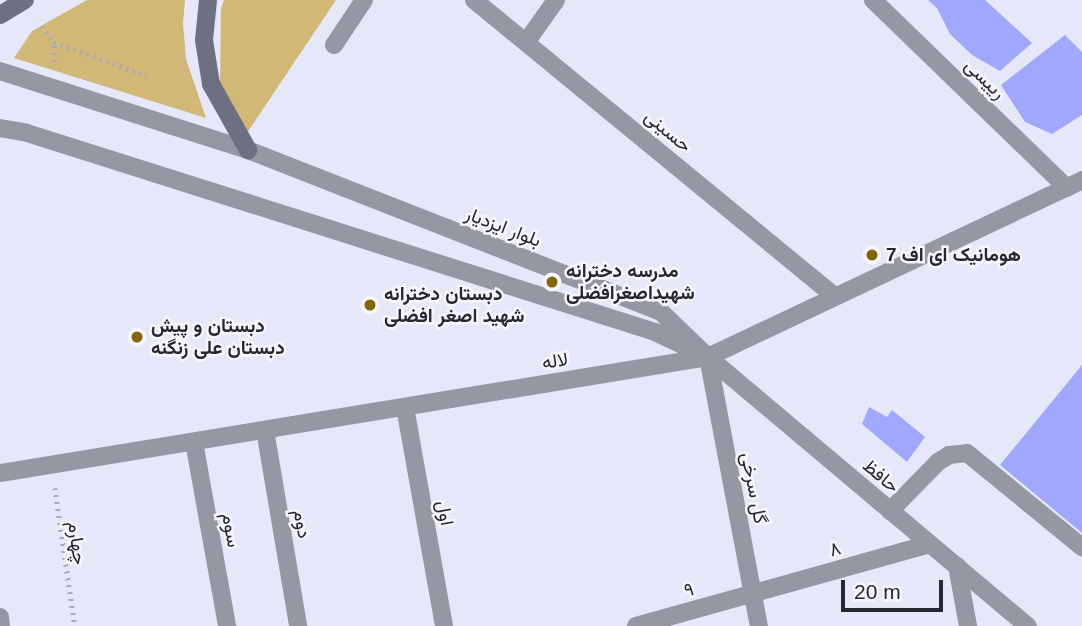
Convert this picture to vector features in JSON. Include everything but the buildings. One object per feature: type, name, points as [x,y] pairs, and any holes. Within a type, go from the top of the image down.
[{"type":"main road","points":[[0,15],[25,0]]},
{"type":"main road","points":[[208,0],[204,40],[211,84],[248,150]]},
{"type":"street","points":[[334,45],[364,0]]},
{"type":"street","name":"حسینی","points":[[474,0],[834,296]]},
{"type":"street","points":[[527,41],[556,0]]},
{"type":"street","name":"رییسی","points":[[873,0],[1075,184]]},
{"type":"street","name":"بلوار ایزدیار","points":[[0,71],[248,150],[661,312],[708,357]]},
{"type":"street","points":[[0,128],[27,133],[655,332],[708,357]]},
{"type":"street","name":"لاله","points":[[0,473],[708,357],[1075,184]]},
{"type":"street","name":"حافظ","points":[[708,357],[1028,626]]},
{"type":"street","name":"گل سرخی","points":[[708,357],[759,626]]},
{"type":"street","name":"اول","points":[[405,407],[444,626]]},
{"type":"street","name":"دوم","points":[[265,430],[298,626]]},
{"type":"street","name":"سوم","points":[[194,442],[227,626]]},
{"type":"street","points":[[890,511],[949,454],[967,453],[1082,547]]},
{"type":"street","name":"۸","points":[[753,593],[929,544]]},
{"type":"street","points":[[957,566],[968,626]]},
{"type":"street","name":"۹","points":[[636,626],[753,593]]},
{"type":"street","points":[[0,617],[1,626]]},
{"type":"path","points":[[42,26],[54,42],[147,76]]},
{"type":"path","points":[[54,42],[54,62]]},
{"type":"path","name":"چهارم","points":[[52,465],[75,626]]},
{"type":"shaded area","points":[[87,0],[185,0],[183,24],[186,59],[206,118],[14,58],[32,31]]},
{"type":"shaded area","points":[[224,0],[336,0],[245,136],[220,85],[221,9]]},
{"type":"place","name":"هومانیک ای اف 7","points":[[872,255]]},
{"type":"place","name":"مدرسه دخترانه شهیداصغرافضلی","points":[[552,282]]},
{"type":"place","name":"دبستان دخترانه شهید اصغر افضلی","points":[[370,305]]},
{"type":"place","name":"دبستان و پیش دبستان علی زنگنه","points":[[137,337]]}]
